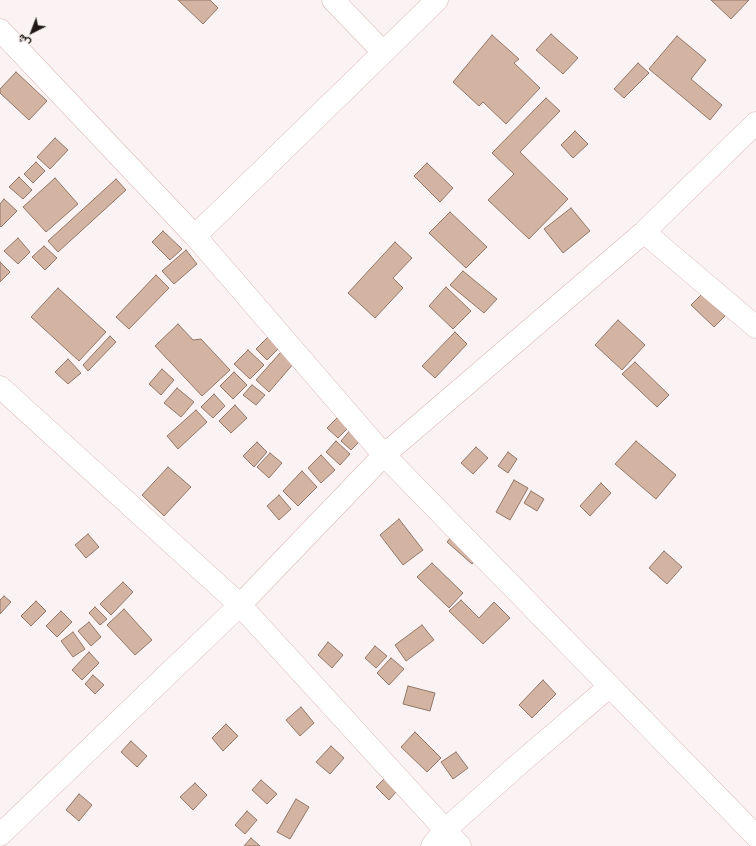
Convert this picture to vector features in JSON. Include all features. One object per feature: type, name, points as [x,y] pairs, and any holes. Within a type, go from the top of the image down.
[{"type":"street","points":[[333,0],[383,52]]},
{"type":"street","points":[[195,236],[437,0]]},
{"type":"street","points":[[0,30],[195,236],[384,455],[756,836]]},
{"type":"street","points":[[0,835],[240,605],[384,455],[644,232],[756,123]]},
{"type":"street","points":[[644,232],[756,327]]},
{"type":"street","points":[[0,387],[240,605],[439,838],[460,846]]},
{"type":"street","points":[[439,838],[519,764],[610,686]]},
{"type":"building","points":[[178,0],[210,0],[218,8],[203,24]]},
{"type":"building","points":[[711,0],[749,0],[731,19]]},
{"type":"building","points":[[551,34],[578,58],[563,74],[536,50]]},
{"type":"building","points":[[492,35],[519,59],[514,63],[540,88],[506,124],[483,102],[479,106],[453,82]]},
{"type":"building","points":[[677,36],[706,60],[691,79],[722,105],[710,120],[649,69]]},
{"type":"building","points":[[638,63],[649,73],[624,98],[614,89]]},
{"type":"building","points":[[16,72],[47,101],[29,120],[0,93],[0,89]]},
{"type":"building","points":[[546,98],[560,111],[520,152],[568,199],[529,239],[488,200],[514,174],[492,153]]},
{"type":"building","points":[[575,131],[588,144],[573,158],[561,145]]},
{"type":"building","points":[[55,138],[68,150],[50,169],[37,157]]},
{"type":"building","points":[[36,162],[45,171],[33,183],[24,174]]},
{"type":"building","points":[[427,163],[453,188],[440,202],[414,176]]},
{"type":"building","points":[[19,177],[32,190],[23,199],[9,187]]},
{"type":"building","points":[[55,178],[78,204],[46,232],[23,207]]},
{"type":"building","points":[[116,179],[126,190],[58,252],[48,241]]},
{"type":"building","points":[[4,199],[17,211],[1,227],[0,204]]},
{"type":"building","points":[[571,208],[590,231],[563,253],[544,229]]},
{"type":"building","points":[[450,212],[487,247],[466,268],[429,233]]},
{"type":"building","points":[[163,231],[182,249],[170,260],[152,242]]},
{"type":"building","points":[[18,238],[30,252],[18,264],[4,251]]},
{"type":"building","points":[[395,242],[412,258],[393,278],[403,288],[375,318],[348,293]]},
{"type":"building","points":[[44,246],[57,258],[45,270],[32,257]]},
{"type":"building","points":[[186,250],[197,264],[174,284],[162,271]]},
{"type":"building","points":[[0,262],[10,272],[0,282]]},
{"type":"building","points":[[463,271],[497,299],[484,313],[450,285]]},
{"type":"building","points":[[156,275],[169,288],[129,329],[116,317]]},
{"type":"building","points":[[446,287],[471,311],[453,329],[429,306]]},
{"type":"building","points":[[58,288],[106,332],[79,361],[31,317]]},
{"type":"building","points":[[702,294],[725,316],[714,327],[691,305]]},
{"type":"building","points":[[618,320],[645,345],[622,370],[595,345]]},
{"type":"building","points":[[178,324],[193,340],[201,339],[230,370],[202,396],[155,346]]},
{"type":"building","points":[[455,332],[467,344],[435,378],[422,366]]},
{"type":"building","points":[[110,336],[116,342],[88,371],[83,365]]},
{"type":"building","points":[[269,336],[280,347],[267,360],[256,349]]},
{"type":"building","points":[[248,350],[264,365],[250,379],[234,364]]},
{"type":"building","points":[[281,352],[294,363],[269,392],[256,380]]},
{"type":"building","points":[[68,359],[81,373],[68,384],[55,372]]},
{"type":"building","points":[[635,362],[669,395],[657,407],[622,374]]},
{"type":"building","points":[[162,369],[174,380],[161,395],[149,384]]},
{"type":"building","points":[[234,372],[247,385],[233,399],[220,386]]},
{"type":"building","points":[[252,385],[265,395],[256,405],[243,395]]},
{"type":"building","points":[[177,388],[194,402],[181,417],[164,403]]},
{"type":"building","points":[[214,394],[225,406],[213,418],[201,407]]},
{"type":"building","points":[[235,405],[247,418],[231,433],[219,421]]},
{"type":"building","points":[[196,410],[207,422],[178,449],[167,436]]},
{"type":"building","points":[[338,417],[349,427],[338,438],[327,428]]},
{"type":"building","points":[[351,429],[362,439],[351,450],[341,441]]},
{"type":"building","points":[[336,441],[350,454],[340,465],[326,452]]},
{"type":"building","points":[[636,441],[676,475],[656,499],[615,464]]},
{"type":"building","points":[[257,442],[267,452],[254,467],[243,456]]},
{"type":"building","points":[[476,447],[488,458],[473,474],[461,463]]},
{"type":"building","points":[[508,452],[517,459],[508,473],[498,466]]},
{"type":"building","points":[[270,453],[282,463],[269,478],[257,467]]},
{"type":"building","points":[[321,455],[335,470],[321,483],[308,468]]},
{"type":"building","points":[[168,467],[191,487],[164,516],[142,495]]},
{"type":"building","points":[[302,471],[317,487],[298,506],[283,491]]},
{"type":"building","points":[[514,480],[528,488],[510,520],[496,512]]},
{"type":"building","points":[[601,483],[611,493],[590,516],[580,506]]},
{"type":"building","points":[[531,491],[544,499],[537,511],[524,503]]},
{"type":"building","points":[[279,495],[291,509],[279,520],[267,506]]},
{"type":"building","points":[[399,519],[423,550],[403,565],[380,535]]},
{"type":"building","points":[[460,526],[486,548],[472,564],[447,542]]},
{"type":"building","points":[[88,534],[99,547],[86,558],[75,545]]},
{"type":"building","points":[[664,551],[682,567],[667,584],[649,568]]},
{"type":"building","points":[[432,563],[463,593],[449,608],[417,577]]},
{"type":"building","points":[[123,582],[133,592],[111,615],[100,604]]},
{"type":"building","points":[[4,596],[11,602],[0,614],[0,600]]},
{"type":"building","points":[[461,600],[479,618],[494,602],[510,618],[483,644],[449,611]]},
{"type":"building","points":[[36,601],[46,611],[31,626],[21,616]]},
{"type":"building","points":[[95,607],[107,619],[100,625],[89,613]]},
{"type":"building","points":[[124,609],[152,640],[135,655],[107,625]]},
{"type":"building","points":[[61,611],[72,622],[57,637],[46,626]]},
{"type":"building","points":[[89,622],[101,637],[91,646],[78,631]]},
{"type":"building","points":[[422,625],[434,640],[406,661],[395,645]]},
{"type":"building","points":[[73,632],[85,649],[73,657],[61,641]]},
{"type":"building","points":[[328,642],[343,655],[332,668],[318,655]]},
{"type":"building","points":[[375,646],[387,656],[376,668],[365,658]]},
{"type":"building","points":[[89,652],[99,663],[82,680],[72,670]]},
{"type":"building","points":[[391,658],[404,669],[389,685],[377,673]]},
{"type":"building","points":[[93,675],[104,685],[95,694],[85,684]]},
{"type":"building","points":[[543,680],[556,694],[532,718],[519,705]]},
{"type":"building","points":[[408,686],[435,693],[430,711],[403,704]]},
{"type":"building","points":[[301,707],[314,723],[300,736],[286,720]]},
{"type":"building","points":[[226,724],[238,736],[223,751],[212,738]]},
{"type":"building","points":[[415,732],[441,758],[427,772],[401,747]]},
{"type":"building","points":[[131,741],[147,756],[137,767],[121,752]]},
{"type":"building","points":[[331,746],[344,758],[330,774],[316,762]]},
{"type":"building","points":[[456,752],[468,768],[453,779],[441,762]]},
{"type":"building","points":[[391,772],[403,784],[389,800],[376,787]]},
{"type":"building","points":[[261,780],[277,794],[267,804],[252,790]]},
{"type":"building","points":[[195,783],[207,795],[193,810],[180,797]]},
{"type":"building","points":[[79,794],[92,805],[79,821],[66,810]]},
{"type":"building","points":[[296,799],[309,807],[290,839],[277,832]]},
{"type":"building","points":[[247,811],[257,820],[245,834],[235,825]]},
{"type":"building","points":[[251,838],[260,846],[244,846]]}]
